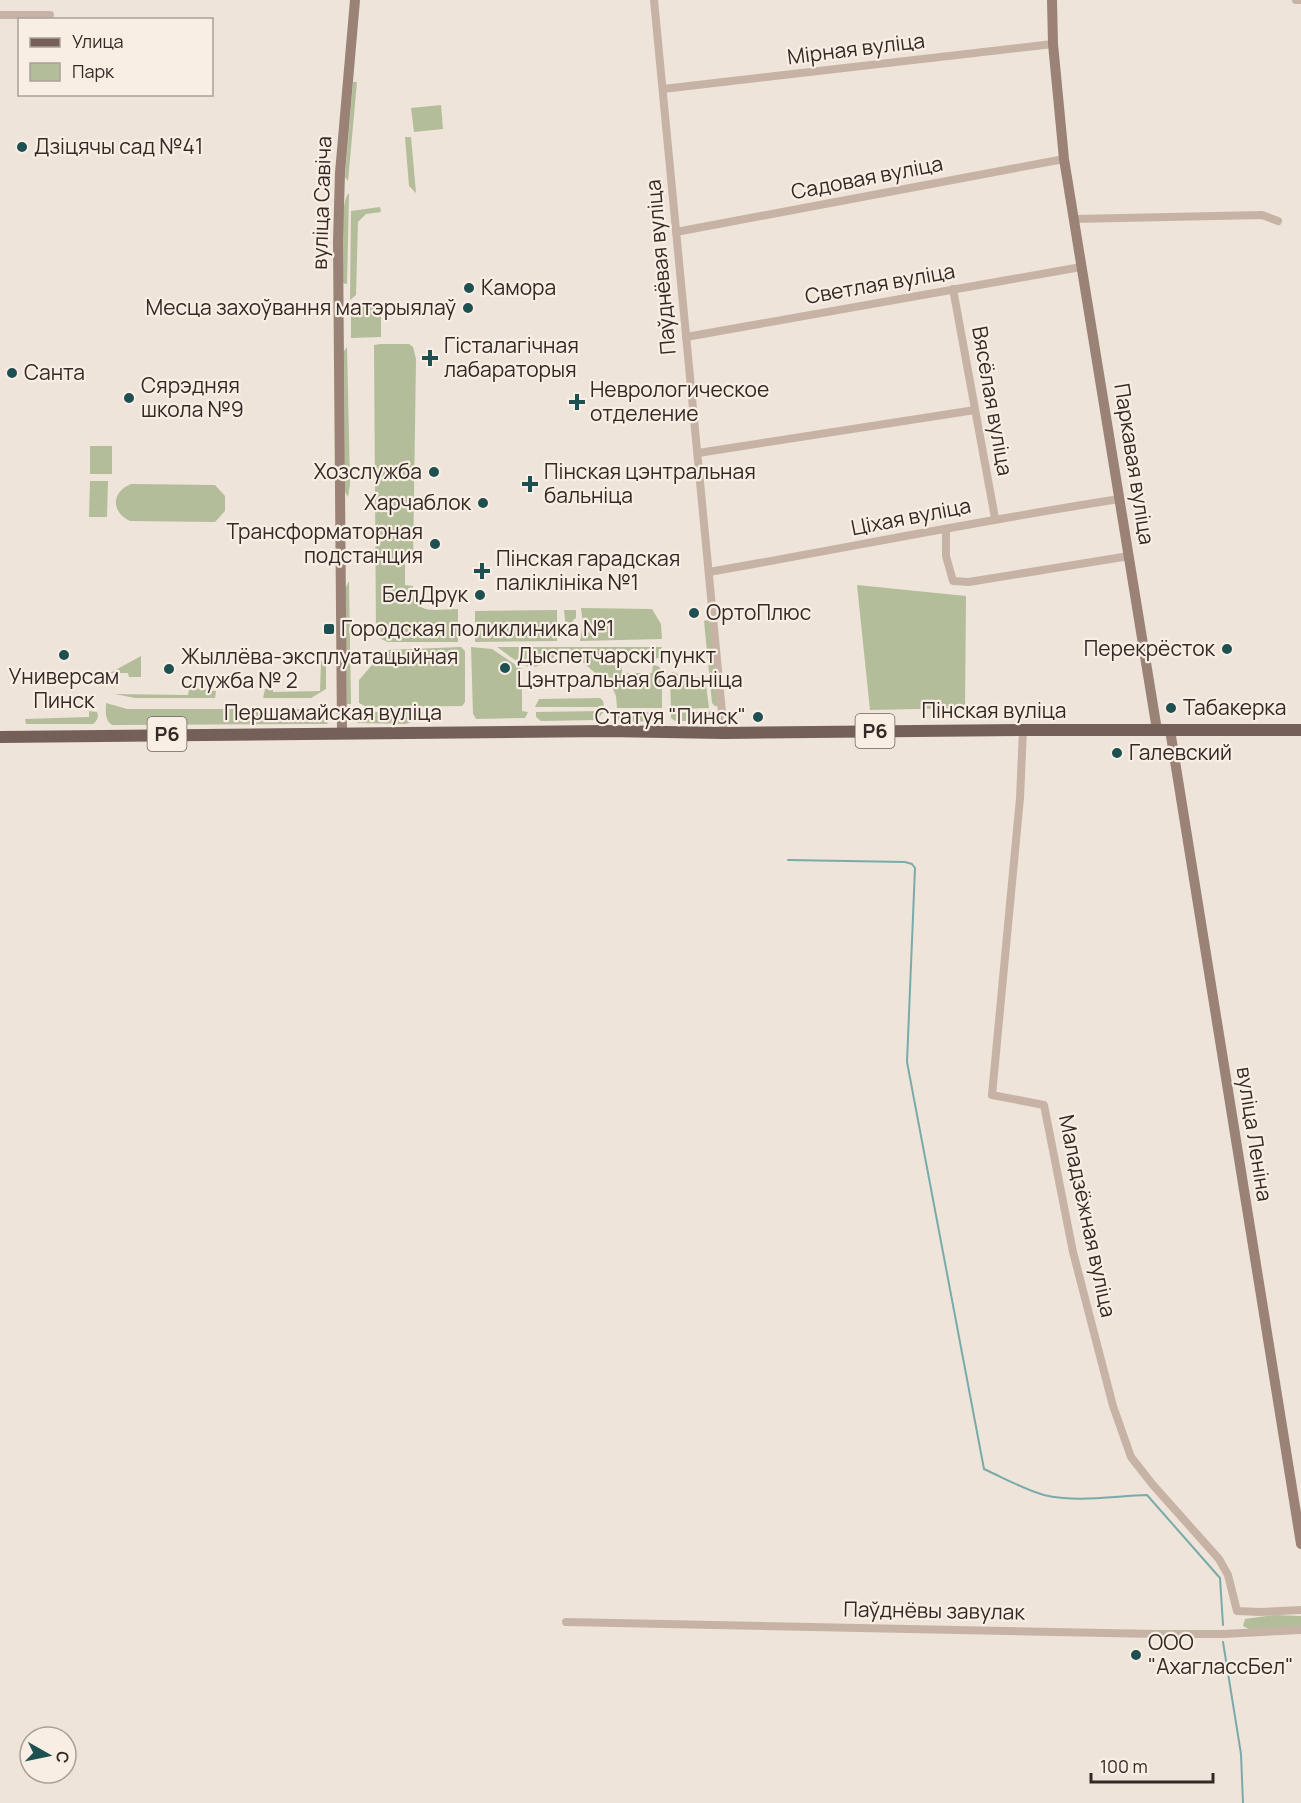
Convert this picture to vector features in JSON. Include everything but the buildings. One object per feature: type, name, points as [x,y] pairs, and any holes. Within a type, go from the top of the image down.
[{"type":"main road","name":"Пінская вуліца","points":[[724,733],[1157,730]]},
{"type":"main road","name":"Р6","points":[[1157,730],[1301,730]]},
{"type":"main road","name":"Першамайская вуліца","points":[[0,737],[342,733],[724,733]]},
{"type":"street","name":"вуліца Савіча","points":[[342,733],[338,241],[340,173],[355,0]]},
{"type":"street","name":"Паўднёвая вуліца","points":[[654,0],[724,733]]},
{"type":"street","name":"Паркавая вуліца","points":[[1052,0],[1053,44],[1064,159],[1157,730]]},
{"type":"street","points":[[1296,0],[1301,0]]},
{"type":"street","points":[[0,15],[50,15]]},
{"type":"street","name":"Мірная вуліца","points":[[663,89],[1053,44]]},
{"type":"street","name":"Садовая вуліца","points":[[676,232],[1064,159]]},
{"type":"street","points":[[1074,219],[1262,215],[1278,221]]},
{"type":"street","name":"Светлая вуліца","points":[[686,337],[1081,267]]},
{"type":"street","name":"Вясёлая вуліца","points":[[953,289],[995,518]]},
{"type":"street","points":[[698,453],[975,410]]},
{"type":"street","name":"Ціхая вуліца","points":[[709,572],[946,530],[995,518],[1120,499]]},
{"type":"street","points":[[946,530],[946,556],[953,581],[969,582],[1129,556]]},
{"type":"street","name":"Маладзёжная вуліца","points":[[1023,730],[1018,820],[992,1095],[1044,1105],[1073,1252],[1113,1406],[1131,1457],[1219,1559],[1228,1575],[1237,1611],[1301,1610]]},
{"type":"street","name":"вуліца Леніна","points":[[1170,730],[1301,1544]]},
{"type":"street","name":"Паўднёвы завулак","points":[[566,1622],[1157,1634],[1223,1634],[1301,1630]]},
{"type":"green space","points":[[353,82],[357,82],[348,181],[345,177]]},
{"type":"green space","points":[[441,105],[443,129],[414,132],[411,108]]},
{"type":"green space","points":[[405,137],[411,137],[416,193],[409,186]]},
{"type":"green space","points":[[349,193],[347,284],[342,283],[342,235],[344,209]]},
{"type":"green space","points":[[380,207],[381,212],[366,214],[358,222],[356,295],[350,300],[351,211]]},
{"type":"green space","points":[[351,306],[381,307],[381,337],[351,338]]},
{"type":"green space","points":[[409,344],[413,347],[416,359],[413,562],[405,562],[405,585],[413,586],[414,596],[421,607],[433,610],[458,609],[458,642],[388,642],[379,638],[376,633],[374,345]]},
{"type":"green space","points":[[347,347],[350,484],[348,497],[345,492],[344,351]]},
{"type":"green space","points":[[90,446],[112,446],[112,474],[90,474]]},
{"type":"green space","points":[[90,481],[108,481],[107,517],[89,517]]},
{"type":"green space","points":[[131,484],[215,485],[225,496],[225,511],[215,522],[130,521],[119,513],[116,502],[120,492]]},
{"type":"green space","points":[[349,581],[351,704],[347,704],[345,589]]},
{"type":"green space","points":[[857,585],[966,596],[965,708],[870,710]]},
{"type":"green space","points":[[581,608],[652,609],[661,624],[662,639],[580,641],[583,624]]},
{"type":"green space","points":[[557,610],[557,641],[475,642],[475,611]]},
{"type":"green space","points":[[564,610],[576,610],[576,618],[573,620],[575,637],[564,637],[566,630]]},
{"type":"green space","points":[[708,620],[719,706],[712,703],[704,621]]},
{"type":"green space","points":[[461,647],[465,651],[465,702],[462,706],[367,707],[359,703],[359,680],[385,650]]},
{"type":"green space","points":[[471,647],[492,649],[522,669],[522,711],[528,712],[525,718],[476,719],[473,714]]},
{"type":"green space","points":[[497,647],[662,647],[659,658],[652,659],[652,654],[621,655],[622,673],[652,673],[653,665],[662,670],[662,708],[617,708],[613,689],[575,655],[558,654],[533,667],[521,664]]},
{"type":"green space","points":[[141,656],[141,677],[129,677],[128,673],[110,673]]},
{"type":"green space","points":[[321,661],[326,662],[326,689],[311,698],[263,698],[265,689],[273,687],[273,692],[320,691]]},
{"type":"green space","points":[[672,672],[678,674],[679,679],[705,677],[709,708],[671,709],[670,677]]},
{"type":"green space","points":[[189,689],[216,691],[215,698],[135,698],[115,694],[188,695]]},
{"type":"green space","points":[[600,698],[604,707],[535,707],[539,699]]},
{"type":"green space","points":[[106,703],[127,709],[311,709],[334,713],[327,724],[112,725],[107,718]]},
{"type":"green space","points":[[89,711],[98,714],[93,724],[26,724],[25,719],[89,717]]},
{"type":"green space","points":[[604,711],[597,720],[541,721],[536,717],[536,712]]},
{"type":"green space","points":[[613,711],[663,713],[658,721],[620,722]]},
{"type":"green space","points":[[720,711],[716,721],[675,721],[671,718],[671,713]]},
{"type":"green space","points":[[349,712],[423,712],[422,719],[405,724],[358,723]]},
{"type":"green space","points":[[1274,1615],[1301,1616],[1301,1628],[1249,1629],[1243,1626],[1245,1619]]},
{"type":"waterway","points":[[788,860],[905,862],[912,864],[915,868],[907,1062],[984,1469],[1029,1490],[1069,1499],[1147,1495],[1220,1578],[1223,1625]]},
{"type":"waterway","points":[[1223,1642],[1241,1754],[1243,1803]]},
{"type":"place","name":"Дзіцячы сад №41","points":[[22,147]]},
{"type":"place","name":"Камора","points":[[469,288]]},
{"type":"place","name":"Месца захоўвання матэрыялаў","points":[[468,308]]},
{"type":"place","name":"Гісталагічная лабараторыя","points":[[430,358]]},
{"type":"place","name":"Санта","points":[[12,373]]},
{"type":"place","name":"Сярэдняя школа №9","points":[[129,398]]},
{"type":"place","name":"Неврологическое отделение","points":[[577,402]]},
{"type":"place","name":"Хозслужба","points":[[434,472]]},
{"type":"place","name":"Пінская цэнтральная бальніца","points":[[530,484]]},
{"type":"place","name":"Харчаблок","points":[[483,503]]},
{"type":"place","name":"Трансформаторная подстанция","points":[[435,544]]},
{"type":"place","name":"Пінская гарадская паліклініка №1","points":[[482,571]]},
{"type":"place","name":"БелДрук","points":[[480,595]]},
{"type":"place","name":"ОртоПлюс","points":[[694,613]]},
{"type":"place","name":"Городская поликлиника №1","points":[[329,629]]},
{"type":"place","name":"Перекрёсток","points":[[1227,649]]},
{"type":"place","name":"Универсам Пинск","points":[[64,655]]},
{"type":"place","name":"Дыспетчарскі пункт Цэнтральная бальніца","points":[[505,668]]},
{"type":"place","name":"Жыллёва-эксплуатацыйная служба № 2","points":[[169,669]]},
{"type":"place","name":"Табакерка","points":[[1171,708]]},
{"type":"place","name":"Статуя \"Пинск\"","points":[[758,717]]},
{"type":"place","name":"Галевский","points":[[1117,753]]},
{"type":"place","name":"ООО \"АхаглассБел\"","points":[[1136,1655]]}]
